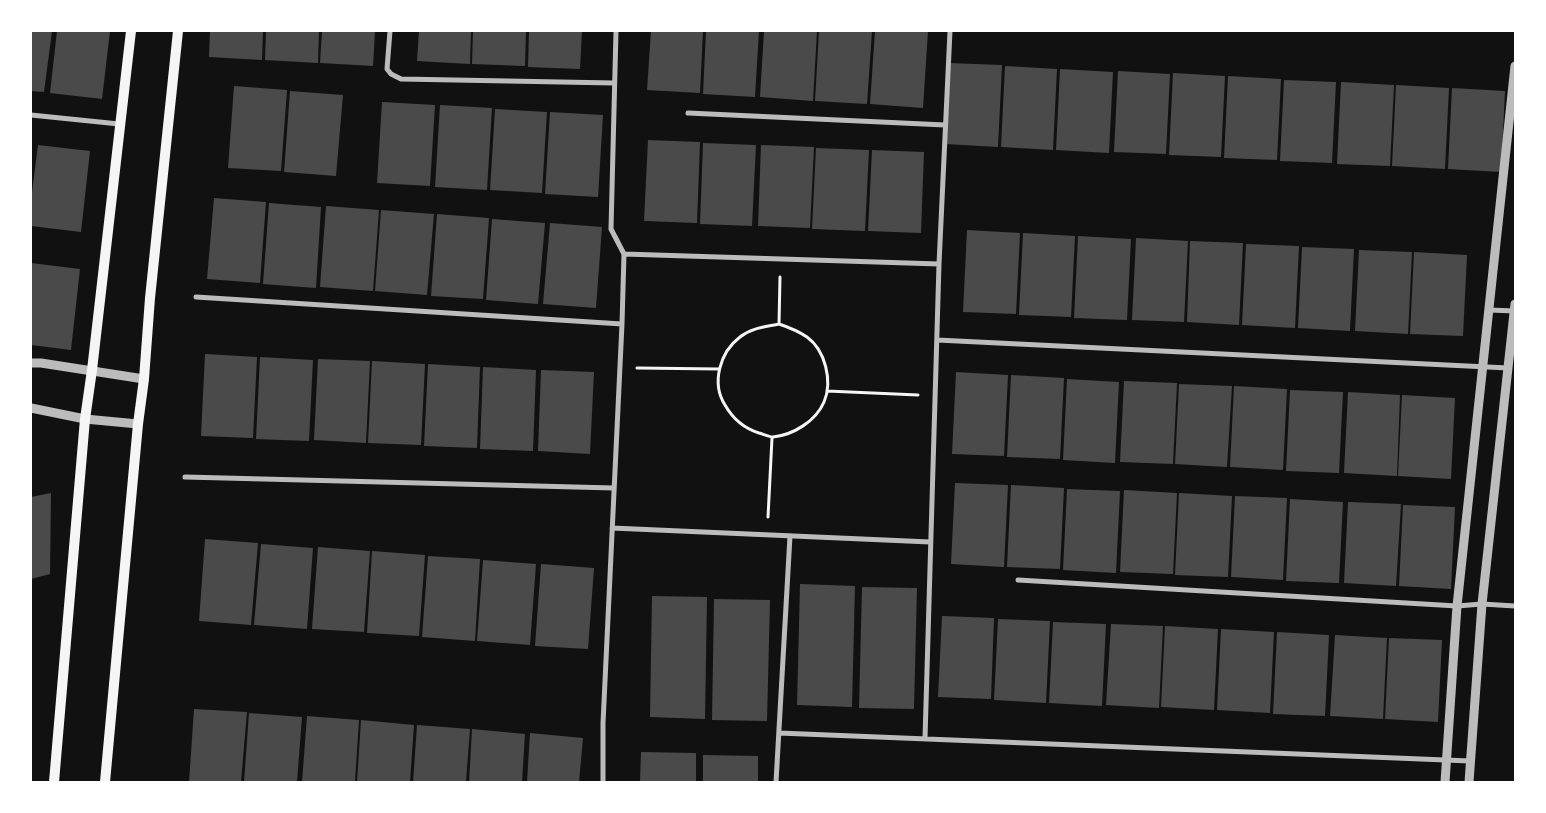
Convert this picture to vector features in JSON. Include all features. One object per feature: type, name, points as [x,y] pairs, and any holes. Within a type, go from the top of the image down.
[{"type":"main road","points":[[54,782],[85,419],[131,31]]},
{"type":"main road","points":[[105,782],[138,424],[144,379],[150,298],[178,31]]},
{"type":"street","points":[[390,31],[387,69],[391,74],[401,79],[614,83]]},
{"type":"street","points":[[603,782],[624,254],[611,229],[616,31]]},
{"type":"street","points":[[925,738],[939,264],[950,31]]},
{"type":"street","points":[[1445,782],[1457,606],[1515,66]]},
{"type":"street","points":[[688,113],[945,125]]},
{"type":"street","points":[[31,115],[119,124]]},
{"type":"street","points":[[624,254],[939,264]]},
{"type":"street","points":[[196,298],[622,324]]},
{"type":"street","points":[[1469,782],[1482,604],[1514,308],[1488,310]]},
{"type":"street","points":[[937,340],[1508,368]]},
{"type":"street","points":[[31,363],[41,362],[144,379]]},
{"type":"street","points":[[31,408],[85,419],[138,424]]},
{"type":"street","points":[[185,477],[614,488]]},
{"type":"street","points":[[612,528],[930,542]]},
{"type":"street","points":[[776,782],[790,536]]},
{"type":"street","points":[[1018,580],[1457,606],[1482,604],[1515,606]]},
{"type":"street","points":[[779,733],[1470,761]]},
{"type":"path","points":[[779,324],[781,259]]},
{"type":"path","points":[[779,324],[808,337],[820,350],[827,367],[826,391],[824,402],[814,417],[801,428],[772,438],[748,430],[733,418],[723,403],[718,386],[719,369],[727,350],[740,337],[756,329],[779,324]]},
{"type":"path","points":[[620,368],[719,369]]},
{"type":"path","points":[[826,391],[935,395]]},
{"type":"path","points":[[767,535],[772,438]]},
{"type":"building","points":[[31,31],[52,31],[44,92],[31,91]]},
{"type":"building","points":[[57,31],[110,31],[102,99],[50,93]]},
{"type":"building","points":[[210,31],[263,31],[262,60],[209,57]]},
{"type":"building","points":[[266,31],[319,31],[318,63],[265,60]]},
{"type":"building","points":[[322,31],[375,31],[373,66],[320,63]]},
{"type":"building","points":[[419,31],[471,31],[470,64],[417,61]]},
{"type":"building","points":[[473,31],[526,31],[525,66],[472,64]]},
{"type":"building","points":[[529,31],[582,31],[580,69],[528,67]]},
{"type":"building","points":[[651,31],[703,31],[700,93],[647,90]]},
{"type":"building","points":[[706,31],[759,31],[755,97],[703,94]]},
{"type":"building","points":[[764,31],[817,31],[813,101],[760,97]]},
{"type":"building","points":[[819,31],[872,31],[867,104],[815,101]]},
{"type":"building","points":[[875,31],[928,31],[923,108],[870,104]]},
{"type":"building","points":[[949,63],[1002,65],[998,147],[945,144]]},
{"type":"building","points":[[1005,66],[1057,69],[1053,150],[1001,147]]},
{"type":"building","points":[[1060,69],[1113,72],[1109,153],[1056,150]]},
{"type":"building","points":[[1118,71],[1170,74],[1166,154],[1114,152]]},
{"type":"building","points":[[1173,73],[1225,76],[1221,157],[1169,155]]},
{"type":"building","points":[[1228,76],[1281,79],[1277,160],[1224,158]]},
{"type":"building","points":[[1284,80],[1336,82],[1332,163],[1280,161]]},
{"type":"building","points":[[1341,82],[1394,85],[1390,166],[1337,164]]},
{"type":"building","points":[[1396,85],[1449,88],[1445,169],[1392,166]]},
{"type":"building","points":[[234,86],[287,90],[281,171],[228,168]]},
{"type":"building","points":[[1452,88],[1505,91],[1501,172],[1448,169]]},
{"type":"building","points":[[290,91],[343,95],[336,176],[284,172]]},
{"type":"building","points":[[382,102],[435,105],[430,186],[377,183]]},
{"type":"building","points":[[440,105],[492,108],[487,190],[435,187]]},
{"type":"building","points":[[495,109],[547,112],[542,193],[490,190]]},
{"type":"building","points":[[550,112],[603,115],[598,197],[545,194]]},
{"type":"building","points":[[648,140],[700,142],[697,223],[644,221]]},
{"type":"building","points":[[703,143],[756,145],[752,226],[700,224]]},
{"type":"building","points":[[38,145],[90,151],[81,232],[31,226],[31,200]]},
{"type":"building","points":[[761,145],[814,147],[810,228],[758,226]]},
{"type":"building","points":[[816,148],[869,150],[865,231],[812,229]]},
{"type":"building","points":[[872,150],[924,152],[921,233],[868,231]]},
{"type":"building","points":[[214,198],[266,202],[260,283],[207,279]]},
{"type":"building","points":[[269,203],[321,207],[316,288],[263,284]]},
{"type":"building","points":[[326,206],[379,210],[373,291],[320,287]]},
{"type":"building","points":[[381,210],[434,214],[427,295],[375,291]]},
{"type":"building","points":[[437,214],[489,218],[483,299],[431,296]]},
{"type":"building","points":[[492,219],[545,223],[538,304],[486,300]]},
{"type":"building","points":[[550,223],[602,227],[596,308],[543,304]]},
{"type":"building","points":[[967,230],[1020,233],[1016,314],[963,312]]},
{"type":"building","points":[[1023,233],[1075,236],[1071,317],[1019,315]]},
{"type":"building","points":[[1078,236],[1131,239],[1127,320],[1074,318]]},
{"type":"building","points":[[1136,238],[1188,241],[1184,322],[1132,320]]},
{"type":"building","points":[[1190,241],[1243,243],[1239,325],[1187,322]]},
{"type":"building","points":[[1246,244],[1299,246],[1295,328],[1242,325]]},
{"type":"building","points":[[1302,247],[1354,249],[1350,331],[1298,328]]},
{"type":"building","points":[[1359,250],[1412,252],[1408,334],[1355,331]]},
{"type":"building","points":[[1414,252],[1467,255],[1463,336],[1410,334]]},
{"type":"building","points":[[31,263],[80,269],[71,350],[31,345]]},
{"type":"building","points":[[205,354],[257,357],[253,438],[201,436]]},
{"type":"building","points":[[260,357],[313,360],[309,441],[256,439]]},
{"type":"building","points":[[318,359],[370,361],[366,443],[314,440]]},
{"type":"building","points":[[372,361],[425,364],[421,445],[368,443]]},
{"type":"building","points":[[428,364],[480,367],[477,448],[424,446]]},
{"type":"building","points":[[483,367],[536,370],[533,451],[480,449]]},
{"type":"building","points":[[541,370],[594,372],[590,454],[538,451]]},
{"type":"building","points":[[956,372],[1008,375],[1004,456],[952,454]]},
{"type":"building","points":[[1011,375],[1064,378],[1060,459],[1007,457]]},
{"type":"building","points":[[1067,379],[1119,382],[1115,463],[1063,460]]},
{"type":"building","points":[[1124,381],[1177,383],[1173,464],[1120,462]]},
{"type":"building","points":[[1179,384],[1232,386],[1227,467],[1175,464]]},
{"type":"building","points":[[1234,386],[1287,389],[1283,470],[1230,467]]},
{"type":"building","points":[[1290,390],[1343,392],[1339,473],[1286,471]]},
{"type":"building","points":[[1348,392],[1400,395],[1397,476],[1344,473]]},
{"type":"building","points":[[1402,395],[1455,398],[1451,479],[1398,476]]},
{"type":"building","points":[[955,483],[1008,485],[1004,567],[951,564]]},
{"type":"building","points":[[1011,485],[1064,488],[1060,569],[1007,567]]},
{"type":"building","points":[[1067,489],[1120,491],[1116,573],[1063,570]]},
{"type":"building","points":[[1124,490],[1177,493],[1173,574],[1120,572]]},
{"type":"building","points":[[51,493],[50,574],[31,579],[31,497]]},
{"type":"building","points":[[1179,493],[1232,496],[1228,577],[1175,575]]},
{"type":"building","points":[[1235,496],[1287,498],[1283,580],[1231,577]]},
{"type":"building","points":[[1290,499],[1343,502],[1339,583],[1286,581]]},
{"type":"building","points":[[1348,502],[1401,504],[1396,586],[1344,583]]},
{"type":"building","points":[[1403,505],[1455,507],[1451,589],[1399,586]]},
{"type":"building","points":[[205,539],[258,543],[251,625],[199,621]]},
{"type":"building","points":[[261,544],[313,548],[307,629],[254,625]]},
{"type":"building","points":[[318,547],[370,551],[364,632],[312,629]]},
{"type":"building","points":[[372,551],[425,555],[419,636],[367,633]]},
{"type":"building","points":[[428,556],[480,559],[475,641],[422,637]]},
{"type":"building","points":[[483,560],[536,564],[530,645],[477,641]]},
{"type":"building","points":[[541,564],[594,568],[588,649],[535,646]]},
{"type":"building","points":[[800,584],[855,586],[852,707],[797,705]]},
{"type":"building","points":[[862,587],[917,588],[914,709],[859,708]]},
{"type":"building","points":[[652,596],[707,597],[705,719],[650,717]]},
{"type":"building","points":[[714,599],[770,600],[767,721],[712,720]]},
{"type":"building","points":[[942,616],[994,618],[991,699],[938,697]]},
{"type":"building","points":[[998,619],[1050,621],[1046,703],[994,700]]},
{"type":"building","points":[[1053,622],[1106,624],[1102,706],[1049,703]]},
{"type":"building","points":[[1111,624],[1163,626],[1159,708],[1106,705]]},
{"type":"building","points":[[1165,626],[1218,629],[1214,710],[1161,707]]},
{"type":"building","points":[[1221,629],[1274,632],[1270,713],[1217,710]]},
{"type":"building","points":[[1277,632],[1329,635],[1325,716],[1273,714]]},
{"type":"building","points":[[1335,635],[1387,638],[1383,719],[1330,716]]},
{"type":"building","points":[[1389,638],[1442,640],[1438,722],[1385,719]]},
{"type":"building","points":[[194,709],[247,712],[241,782],[189,782]]},
{"type":"building","points":[[249,713],[302,717],[297,782],[244,782]]},
{"type":"building","points":[[307,716],[359,720],[355,782],[302,782]]},
{"type":"building","points":[[361,720],[414,725],[410,782],[357,782]]},
{"type":"building","points":[[417,725],[470,729],[466,782],[413,782]]},
{"type":"building","points":[[472,729],[525,734],[522,782],[469,782]]},
{"type":"building","points":[[530,733],[583,738],[579,782],[527,782]]},
{"type":"building","points":[[641,752],[696,753],[696,782],[640,782]]},
{"type":"building","points":[[703,755],[758,756],[758,782],[703,782]]}]
